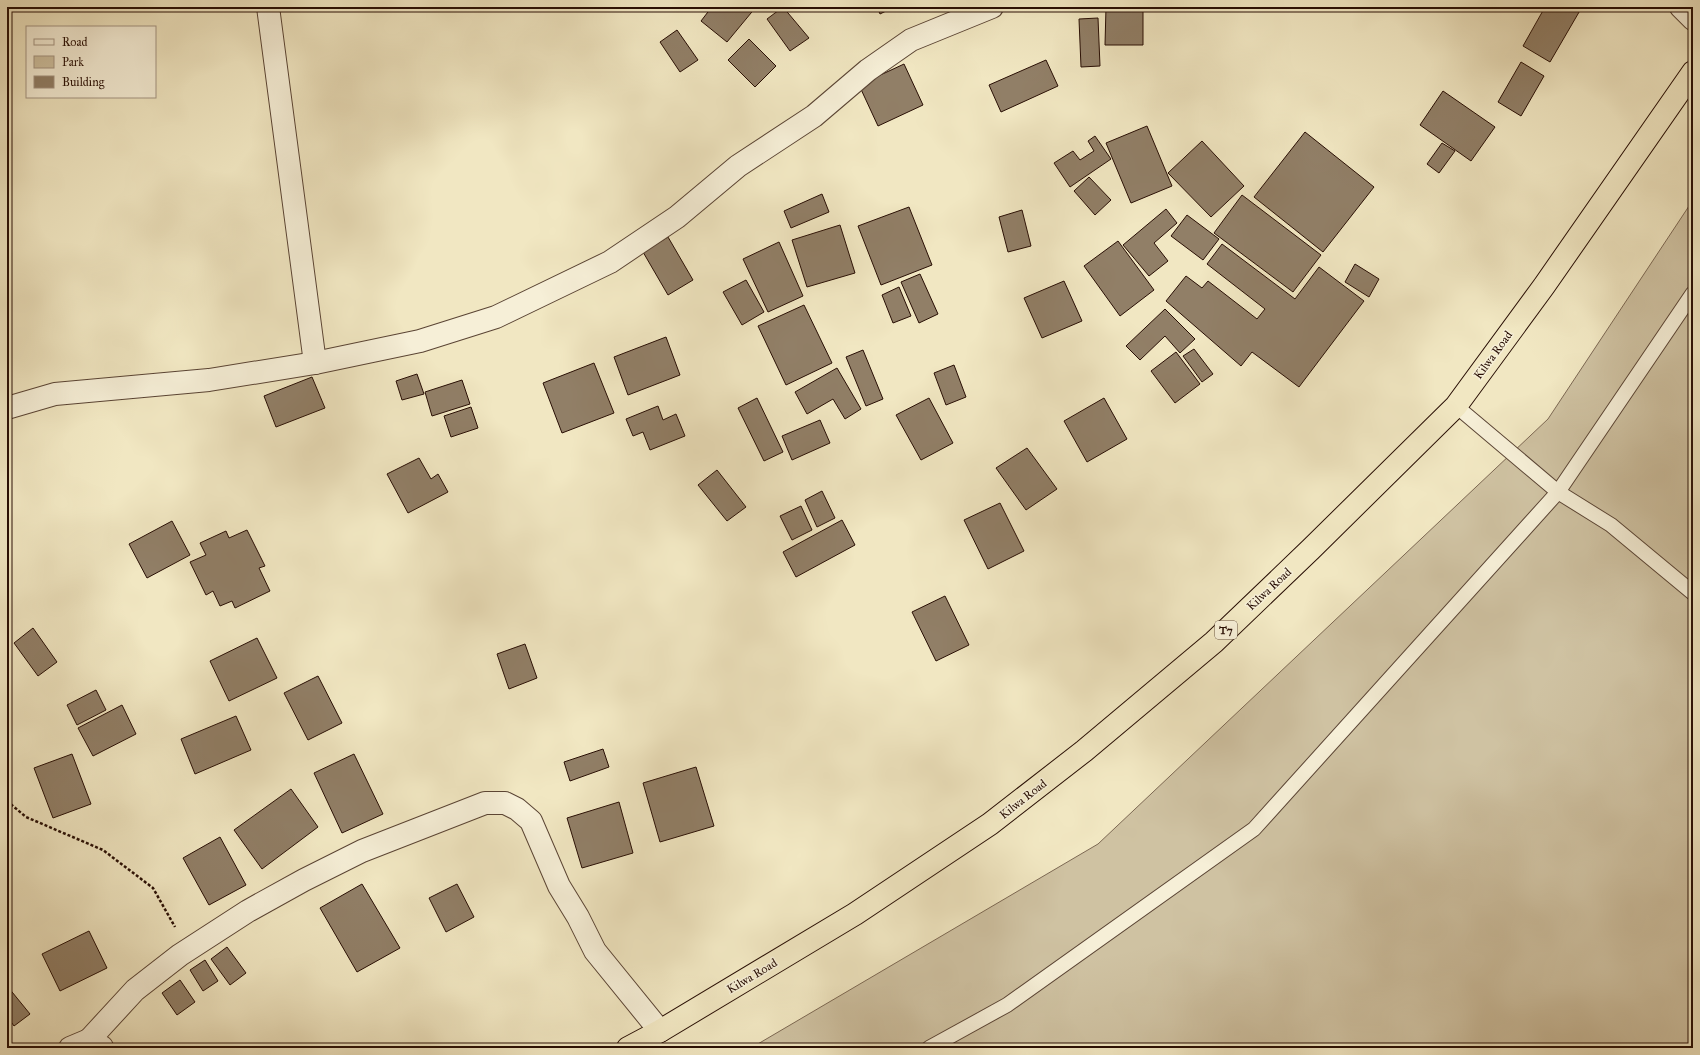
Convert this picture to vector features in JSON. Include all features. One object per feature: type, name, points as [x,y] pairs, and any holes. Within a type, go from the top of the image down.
[{"type":"highway","name":"Kilwa Road","points":[[628,1048],[660,1032],[856,914],[990,824],[1084,751],[1214,642],[1312,550],[1456,406],[1544,286],[1693,72]]},
{"type":"street","points":[[268,7],[315,363]]},
{"type":"street","points":[[7,408],[55,394],[209,380],[315,363],[420,341],[496,316],[610,262],[677,217],[738,166],[814,116],[868,70],[911,40],[992,7]]},
{"type":"street","points":[[1681,7],[1693,18]]},
{"type":"street","points":[[88,1046],[135,990],[180,955],[248,911],[304,880],[362,851],[485,803],[505,803],[517,809],[531,821],[559,886],[578,917],[595,951],[660,1032]]},
{"type":"lane","points":[[929,1048],[1007,1006],[1254,829],[1558,492],[1693,293]]},
{"type":"lane","points":[[1456,406],[1558,492],[1611,526],[1693,593]]},
{"type":"path","points":[[7,801],[26,817],[103,850],[153,888],[175,926],[180,955]]},
{"type":"green space","points":[[1693,200],[1693,1048],[751,1048],[1098,844],[1548,419]]},
{"type":"building","points":[[710,7],[756,7],[727,42],[701,21],[711,8]]},
{"type":"building","points":[[783,7],[809,38],[790,51],[767,19]]},
{"type":"building","points":[[877,7],[894,7],[880,14]]},
{"type":"building","points":[[1106,7],[1143,7],[1143,45],[1105,45]]},
{"type":"building","points":[[1545,7],[1582,7],[1550,62],[1523,46]]},
{"type":"building","points":[[1098,18],[1100,66],[1081,67],[1079,19]]},
{"type":"building","points":[[677,30],[698,60],[680,72],[660,42]]},
{"type":"building","points":[[749,39],[776,66],[755,87],[728,60]]},
{"type":"building","points":[[1046,60],[1058,86],[1001,112],[989,85]]},
{"type":"building","points":[[1521,62],[1544,76],[1521,116],[1498,102]]},
{"type":"building","points":[[904,64],[923,105],[878,126],[859,85]]},
{"type":"building","points":[[1443,91],[1495,127],[1471,161],[1420,125]]},
{"type":"building","points":[[1147,126],[1172,186],[1131,203],[1106,143]]},
{"type":"building","points":[[1305,132],[1374,187],[1323,252],[1254,197]]},
{"type":"building","points":[[1095,136],[1111,159],[1070,187],[1054,163],[1073,151],[1080,160],[1094,151],[1088,141]]},
{"type":"building","points":[[1202,141],[1244,186],[1211,217],[1168,173]]},
{"type":"building","points":[[1442,143],[1455,151],[1439,173],[1427,164]]},
{"type":"building","points":[[1089,177],[1111,200],[1095,215],[1074,191]]},
{"type":"building","points":[[822,194],[829,212],[791,228],[784,211]]},
{"type":"building","points":[[1242,195],[1321,255],[1293,292],[1214,233]]},
{"type":"building","points":[[909,207],[932,265],[881,285],[858,226]]},
{"type":"building","points":[[1166,209],[1177,223],[1154,243],[1168,261],[1149,276],[1123,245]]},
{"type":"building","points":[[1022,210],[1031,246],[1008,252],[999,217]]},
{"type":"building","points":[[1187,215],[1219,239],[1203,260],[1171,236]]},
{"type":"building","points":[[840,225],[855,273],[807,287],[792,240]]},
{"type":"building","points":[[668,237],[693,280],[668,295],[643,252]]},
{"type":"building","points":[[1118,241],[1154,290],[1120,316],[1084,266]]},
{"type":"building","points":[[779,242],[803,296],[768,312],[743,259]]},
{"type":"building","points":[[1222,244],[1295,299],[1319,267],[1364,301],[1299,387],[1252,352],[1241,366],[1166,301],[1186,276],[1202,288],[1208,281],[1257,319],[1265,309],[1207,264]]},
{"type":"building","points":[[1355,264],[1379,279],[1369,297],[1345,282]]},
{"type":"building","points":[[920,274],[938,314],[919,323],[901,282]]},
{"type":"building","points":[[746,280],[764,312],[742,325],[723,292]]},
{"type":"building","points":[[1064,281],[1082,321],[1042,338],[1024,298]]},
{"type":"building","points":[[899,287],[911,316],[893,323],[882,295]]},
{"type":"building","points":[[804,305],[832,363],[786,385],[758,326]]},
{"type":"building","points":[[1165,309],[1195,339],[1180,353],[1165,336],[1140,360],[1126,346]]},
{"type":"building","points":[[666,337],[680,375],[628,395],[614,357]]},
{"type":"building","points":[[1194,349],[1213,374],[1202,382],[1183,356]]},
{"type":"building","points":[[863,350],[883,399],[866,406],[846,357]]},
{"type":"building","points":[[1176,352],[1200,384],[1175,403],[1151,371]]},
{"type":"building","points":[[594,363],[614,413],[562,433],[543,383]]},
{"type":"building","points":[[954,365],[966,397],[946,405],[934,373]]},
{"type":"building","points":[[837,368],[861,409],[845,419],[833,399],[807,414],[795,392]]},
{"type":"building","points":[[417,374],[424,394],[402,400],[396,381]]},
{"type":"building","points":[[312,377],[325,408],[276,427],[264,396]]},
{"type":"building","points":[[462,380],[470,404],[432,416],[425,392]]},
{"type":"building","points":[[757,398],[783,452],[764,461],[738,408]]},
{"type":"building","points":[[929,398],[953,443],[921,460],[896,415]]},
{"type":"building","points":[[1104,398],[1127,439],[1087,462],[1064,421]]},
{"type":"building","points":[[658,406],[663,420],[676,414],[685,436],[650,450],[643,432],[633,436],[626,419]]},
{"type":"building","points":[[471,407],[478,428],[451,437],[444,416]]},
{"type":"building","points":[[820,420],[830,443],[792,460],[782,436]]},
{"type":"building","points":[[1027,448],[1057,489],[1026,510],[996,468]]},
{"type":"building","points":[[419,458],[431,479],[438,474],[448,492],[408,513],[387,474]]},
{"type":"building","points":[[717,470],[746,507],[727,521],[698,485]]},
{"type":"building","points":[[822,491],[835,518],[817,527],[805,500]]},
{"type":"building","points":[[1000,503],[1024,551],[988,569],[964,520]]},
{"type":"building","points":[[801,506],[812,530],[792,540],[780,516]]},
{"type":"building","points":[[842,520],[855,545],[796,577],[783,552]]},
{"type":"building","points":[[172,521],[190,555],[147,578],[129,544]]},
{"type":"building","points":[[247,530],[265,566],[259,568],[270,591],[235,608],[232,601],[220,606],[213,591],[206,595],[190,562],[206,555],[200,543],[226,531],[229,538]]},
{"type":"building","points":[[945,596],[969,645],[936,661],[912,612]]},
{"type":"building","points":[[33,628],[57,662],[38,676],[14,643]]},
{"type":"building","points":[[257,638],[277,678],[229,701],[210,661]]},
{"type":"building","points":[[525,644],[537,678],[509,689],[497,654]]},
{"type":"building","points":[[318,676],[342,723],[308,740],[284,693]]},
{"type":"building","points":[[96,690],[106,710],[77,725],[67,705]]},
{"type":"building","points":[[122,705],[136,734],[93,756],[78,728]]},
{"type":"building","points":[[236,716],[251,750],[195,774],[181,739]]},
{"type":"building","points":[[603,749],[609,767],[570,781],[564,762]]},
{"type":"building","points":[[72,754],[91,804],[53,818],[34,768]]},
{"type":"building","points":[[354,754],[383,814],[342,833],[314,773]]},
{"type":"building","points":[[696,767],[714,826],[660,842],[643,783]]},
{"type":"building","points":[[291,789],[318,827],[262,869],[234,830]]},
{"type":"building","points":[[619,802],[633,853],[582,868],[567,818]]},
{"type":"building","points":[[220,837],[246,885],[209,905],[183,858]]},
{"type":"building","points":[[362,884],[400,948],[357,972],[320,908]]},
{"type":"building","points":[[457,884],[474,917],[446,932],[429,898]]},
{"type":"building","points":[[89,931],[107,968],[60,991],[42,954]]},
{"type":"building","points":[[227,947],[246,973],[230,985],[211,959]]},
{"type":"building","points":[[205,960],[218,981],[203,991],[190,970]]},
{"type":"building","points":[[180,980],[195,1002],[177,1015],[162,993]]},
{"type":"building","points":[[8,987],[30,1014],[14,1026],[7,1016]]}]
